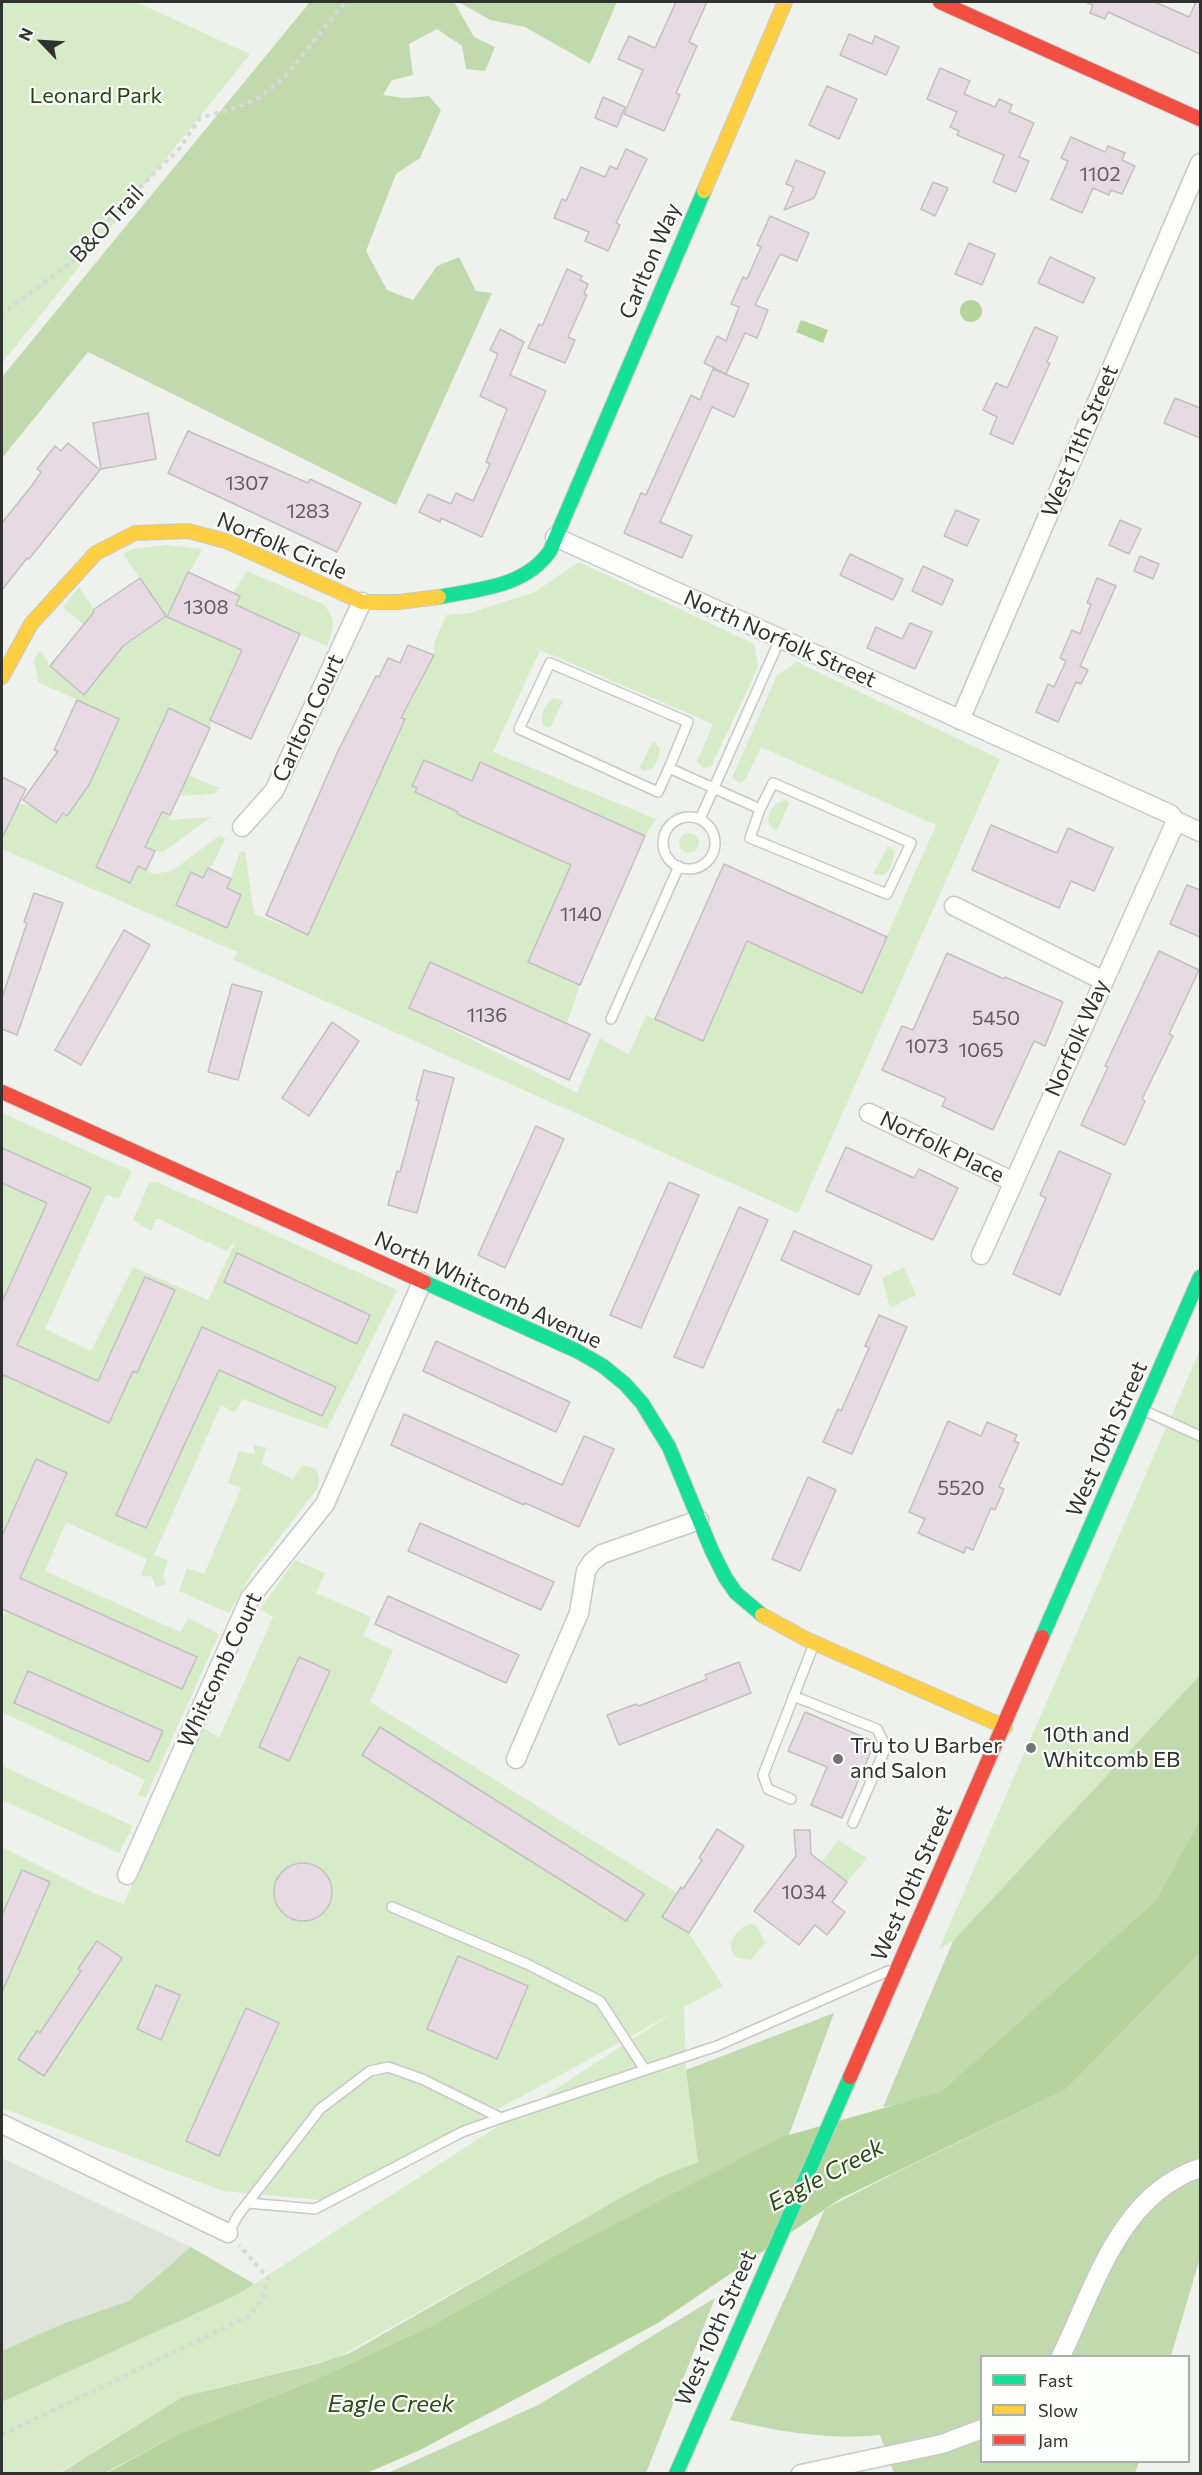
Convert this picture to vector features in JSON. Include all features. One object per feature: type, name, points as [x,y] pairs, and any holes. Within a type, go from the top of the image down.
[{"type":"street","name":"Carlton Way","points":[[555,537],[785,2]]},
{"type":"street","points":[[940,2],[1200,119]]},
{"type":"street","name":"West 11th Street","points":[[960,720],[1200,163]]},
{"type":"street","name":"Norfolk Circle","points":[[2,677],[31,624],[67,585],[96,554],[135,533],[188,531],[226,542],[362,602]]},
{"type":"street","points":[[362,602],[380,604],[407,602],[512,582],[539,565],[551,550],[555,537]]},
{"type":"street","name":"North Norfolk Street","points":[[555,537],[1170,814],[1176,821],[1200,832]]},
{"type":"street","name":"Carlton Court","points":[[242,827],[274,791],[362,602]]},
{"type":"street","name":"Norfolk Way","points":[[981,1255],[1102,980],[1176,821]]},
{"type":"street","points":[[954,906],[1102,980]]},
{"type":"street","name":"North Whitcomb Avenue","points":[[2,1092],[578,1351],[615,1374],[641,1400],[656,1422],[715,1561],[737,1593],[765,1617],[814,1642],[1005,1727]]},
{"type":"street","name":"Norfolk Place","points":[[869,1113],[1014,1182]]},
{"type":"street","name":"West 10th Street","points":[[676,2474],[896,1968],[1005,1727],[1200,1277]]},
{"type":"street","name":"Whitcomb Court","points":[[127,1875],[250,1598],[325,1504],[422,1282]]},
{"type":"street","points":[[516,1759],[579,1612],[586,1571],[592,1562],[602,1554],[699,1520]]},
{"type":"street","points":[[2,2124],[228,2233]]},
{"type":"street","points":[[1061,2355],[1112,2247],[1125,2225],[1163,2188],[1200,2168]]},
{"type":"street","points":[[801,2474],[942,2444],[980,2429]]},
{"type":"lane","points":[[700,819],[780,639]]},
{"type":"lane","points":[[550,663],[688,722],[669,768],[658,792],[519,729],[550,663]]},
{"type":"lane","points":[[669,768],[760,809]]},
{"type":"lane","points":[[773,783],[911,843],[887,894],[750,838],[760,809],[773,783]]},
{"type":"lane","points":[[681,818],[700,819],[712,830],[715,839],[712,855],[700,866],[692,868],[679,866],[665,853],[664,837],[667,828],[681,818]]},
{"type":"lane","points":[[611,1019],[679,866]]},
{"type":"lane","points":[[1143,1410],[1200,1436]]},
{"type":"lane","points":[[791,1799],[768,1789],[763,1775],[814,1642]]},
{"type":"lane","points":[[794,1696],[877,1729],[886,1747],[853,1823]]},
{"type":"lane","points":[[392,1907],[527,1964],[600,2001],[645,2070]]},
{"type":"lane","points":[[248,2203],[315,2209],[462,2132],[717,2046],[896,1968]]},
{"type":"lane","points":[[228,2233],[248,2203],[320,2109],[370,2071],[388,2067],[501,2118]]},
{"type":"path","name":"B&O Trail","points":[[2,317],[6,311],[68,265],[128,199],[179,149],[200,118],[259,98],[285,77],[345,2]]},
{"type":"path","points":[[2,2435],[249,2316],[264,2298],[268,2278],[228,2233]]},
{"type":"shaded area","points":[[310,2],[454,2],[474,37],[495,47],[485,71],[466,69],[462,46],[437,29],[409,44],[413,75],[392,80],[383,95],[404,98],[429,96],[441,110],[420,158],[396,174],[366,251],[387,290],[413,300],[437,266],[459,257],[476,291],[492,293],[396,505],[88,352],[2,458],[2,377]]},
{"type":"shaded area","points":[[459,2],[617,2],[590,64],[525,27],[490,20]]},
{"type":"shaded area","points":[[1200,1675],[1200,1819],[1155,1901],[940,2092],[916,2101],[883,2107],[953,1941]]},
{"type":"shaded area","points":[[1200,1953],[1200,2258],[1171,2355],[980,2355],[980,2463],[1139,2463],[1135,2473],[894,2473],[880,2435],[823,2436],[730,2420],[825,2209],[1065,2090]]},
{"type":"shaded area","points":[[834,2013],[789,2135],[563,2251],[431,2326],[312,2381],[178,2434],[105,2473],[59,2474],[182,2397],[320,2363],[350,2353],[615,2201],[656,2179],[698,2162],[686,2070]]},
{"type":"shaded area","points":[[2,2158],[191,2247],[169,2287],[62,2324],[2,2351]]},
{"type":"shaded area","points":[[191,2247],[254,2284],[237,2295],[2,2402],[2,2351],[62,2324],[129,2301]]},
{"type":"shaded area","points":[[715,2298],[646,2473],[388,2473],[538,2405]]},
{"type":"green space","name":"Leonard Park","points":[[2,2],[136,2],[250,54],[2,363]]},
{"type":"green space","points":[[166,545],[202,549],[167,616],[201,632],[240,596],[233,593],[247,571],[323,604],[331,614],[333,624],[327,646],[300,634],[211,720],[210,728],[170,708],[146,758],[219,788],[214,794],[179,796],[176,778],[143,763],[121,812],[154,827],[162,812],[170,815],[169,820],[211,817],[163,852],[143,844],[119,818],[96,866],[138,866],[154,874],[172,871],[220,835],[225,839],[212,866],[208,868],[203,878],[191,872],[176,905],[227,927],[241,895],[227,888],[240,852],[245,851],[254,914],[308,935],[403,714],[434,655],[434,644],[446,615],[470,613],[535,592],[579,562],[754,644],[758,667],[711,767],[703,768],[697,762],[713,724],[540,650],[493,752],[656,819],[645,836],[481,762],[457,814],[571,865],[528,962],[580,985],[567,1023],[430,962],[409,1008],[577,1093],[600,1038],[629,1055],[646,1015],[703,1040],[747,941],[862,992],[936,825],[761,747],[746,778],[741,783],[732,778],[777,675],[797,662],[1000,759],[798,1213],[234,960],[237,952],[2,849],[2,821],[9,824],[19,804],[31,805],[56,823],[63,813],[67,816],[62,761],[54,750],[96,768],[119,719],[38,682],[34,660],[40,650],[50,666],[84,694],[117,653],[63,607],[79,587],[120,649],[163,618],[160,612],[162,610],[123,554],[133,549]]},
{"type":"green space","points":[[554,698],[563,701],[550,728],[543,725],[543,713],[545,706]]},
{"type":"green space","points":[[653,741],[660,748],[659,757],[653,768],[642,771],[640,767]]},
{"type":"green space","points":[[786,800],[789,804],[777,830],[773,829],[768,821],[771,810],[778,802]]},
{"type":"green space","points":[[685,833],[693,833],[699,839],[699,847],[693,853],[685,853],[679,847],[679,839]]},
{"type":"green space","points":[[888,846],[895,852],[890,869],[883,875],[873,874]]},
{"type":"green space","points":[[2,1113],[132,1171],[119,1198],[106,1195],[45,1329],[91,1351],[133,1267],[208,1300],[236,1241],[226,1251],[157,1218],[151,1231],[133,1220],[149,1183],[157,1182],[397,1290],[327,1429],[242,1399],[238,1408],[233,1412],[221,1405],[154,1555],[168,1561],[163,1575],[166,1584],[156,1587],[152,1577],[141,1575],[147,1559],[66,1522],[45,1571],[180,1632],[188,1618],[219,1634],[146,1797],[138,1795],[145,1780],[2,1712],[2,1620],[66,1473],[36,1459],[2,1536],[2,1374],[109,1423],[123,1393],[2,1337]]},
{"type":"green space","points":[[904,1267],[916,1295],[890,1308],[882,1278]]},
{"type":"green space","points":[[1200,1350],[1200,1675],[953,1941],[939,1949]]},
{"type":"green space","points":[[253,1445],[267,1448],[261,1464],[293,1479],[302,1465],[316,1469],[319,1479],[317,1489],[252,1573],[229,1613],[179,1591],[187,1568],[204,1574],[241,1488],[228,1483],[239,1451],[255,1454]]},
{"type":"green space","points":[[295,1560],[325,1573],[316,1593],[371,1617],[363,1636],[393,1650],[370,1702],[677,1893],[662,1917],[689,1933],[723,1986],[684,2007],[686,2070],[698,2162],[615,2201],[337,2358],[182,2397],[59,2473],[2,2473],[2,2402],[237,2295],[673,2013],[331,2201],[223,2191],[2,2108],[2,1847],[98,1895],[124,1904],[164,1803],[201,1726],[219,1738],[273,1617],[260,1609]]},
{"type":"green space","points":[[2,1766],[133,1826],[119,1853],[2,1800]]},
{"type":"green space","points":[[838,1840],[867,1858],[847,1882],[822,1862]]},
{"type":"green space","points":[[750,1924],[757,1926],[765,1943],[751,1960],[737,1957],[731,1948],[733,1938],[741,1929]]},
{"type":"water","points":[[971,300],[979,303],[982,311],[979,319],[971,322],[963,319],[960,311],[963,303]]},
{"type":"water","points":[[801,320],[828,330],[823,343],[796,332]]},
{"type":"water","name":"Eagle Creek","points":[[1200,1819],[1200,1953],[1065,2090],[840,2199],[658,2323],[420,2450],[367,2473],[105,2474],[178,2434],[312,2381],[431,2326],[563,2251],[782,2137],[940,2092],[1155,1901]]},
{"type":"building","points":[[676,2],[707,2],[689,42],[697,46],[676,93],[680,95],[664,131],[624,114],[643,70],[618,59],[629,36],[655,48]]},
{"type":"building","points":[[1085,2],[1155,2],[1189,17],[1196,2],[1200,2],[1200,54],[1108,12],[1105,19],[1090,13],[1093,5]]},
{"type":"building","points":[[849,34],[872,44],[875,36],[899,47],[886,75],[840,55]]},
{"type":"building","points":[[940,68],[970,81],[964,94],[995,107],[999,99],[1012,105],[1009,112],[1034,123],[1019,157],[1029,161],[1016,192],[993,182],[1004,155],[957,135],[959,131],[950,127],[957,112],[927,99]]},
{"type":"building","points":[[827,86],[857,99],[839,139],[809,125]]},
{"type":"building","points":[[603,97],[625,107],[617,127],[595,118]]},
{"type":"building","points":[[1071,137],[1105,152],[1108,146],[1125,153],[1122,160],[1135,166],[1122,194],[1111,190],[1109,195],[1093,188],[1082,213],[1051,199],[1068,161],[1061,158]]},
{"type":"building","points":[[626,149],[647,159],[616,223],[620,225],[608,251],[585,241],[589,232],[554,218],[562,199],[566,201],[581,167],[605,177],[610,166],[617,169]]},
{"type":"building","points":[[796,160],[825,172],[814,198],[784,210],[794,187],[786,184]]},
{"type":"building","points":[[933,182],[948,188],[935,216],[921,209]]},
{"type":"building","points":[[770,216],[809,233],[797,261],[780,254],[755,305],[768,310],[757,338],[745,333],[726,374],[704,363],[717,336],[726,341],[739,307],[731,304],[743,277],[747,279],[761,247],[757,245]]},
{"type":"building","points":[[969,243],[995,254],[982,285],[955,274]]},
{"type":"building","points":[[1050,257],[1095,278],[1083,303],[1038,283]]},
{"type":"building","points":[[567,269],[582,276],[580,280],[588,284],[584,294],[587,295],[568,337],[575,340],[565,363],[528,348],[539,324],[542,326]]},
{"type":"building","points":[[1035,327],[1058,337],[1047,362],[1050,363],[1013,444],[990,434],[997,417],[983,410],[996,383],[1007,388]]},
{"type":"building","points":[[500,329],[524,342],[510,375],[546,391],[482,537],[441,518],[440,522],[419,512],[428,494],[451,504],[456,493],[473,501],[490,464],[486,462],[507,409],[480,396],[498,354],[490,350]]},
{"type":"building","points":[[713,369],[749,384],[734,417],[712,407],[660,522],[692,536],[682,558],[624,533],[641,493],[646,495],[691,395],[700,400]]},
{"type":"building","points":[[1175,398],[1200,408],[1200,438],[1164,423]]},
{"type":"building","points":[[148,413],[156,459],[101,469],[93,423]]},
{"type":"building","points":[[188,431],[308,483],[310,479],[361,503],[337,552],[168,473]]},
{"type":"building","points":[[68,443],[100,470],[2,590],[2,523],[33,484],[41,472],[37,469],[55,446],[61,451]]},
{"type":"building","points":[[956,510],[979,520],[967,546],[944,536]]},
{"type":"building","points":[[1120,520],[1141,529],[1129,554],[1109,545]]},
{"type":"building","points":[[850,554],[903,579],[893,600],[840,575]]},
{"type":"building","points":[[1140,556],[1159,564],[1153,579],[1134,571]]},
{"type":"building","points":[[923,566],[953,580],[942,605],[912,591]]},
{"type":"building","points":[[188,572],[240,596],[236,605],[300,634],[251,739],[210,720],[242,650],[167,617]]},
{"type":"building","points":[[140,578],[166,616],[123,646],[84,695],[50,666],[94,612],[93,610]]},
{"type":"building","points":[[1097,578],[1116,586],[1080,666],[1088,670],[1081,684],[1076,682],[1058,722],[1036,712],[1048,684],[1054,687],[1066,661],[1060,658],[1072,630],[1080,634],[1091,604],[1087,603]]},
{"type":"building","points":[[910,623],[932,632],[915,669],[867,648],[876,627],[902,639]]},
{"type":"building","points":[[408,645],[434,655],[401,718],[405,719],[308,935],[266,915],[338,751],[376,676],[379,677],[388,658],[400,663]]},
{"type":"building","points":[[77,700],[119,719],[89,785],[67,816],[63,813],[56,823],[23,800],[58,751],[54,750]]},
{"type":"building","points":[[169,708],[210,728],[170,815],[162,812],[145,847],[155,851],[146,870],[138,866],[130,883],[96,867]]},
{"type":"building","points":[[424,760],[472,781],[480,762],[645,836],[580,985],[528,962],[571,865],[457,814],[458,812],[415,792],[417,788],[412,786]]},
{"type":"building","points":[[2,777],[26,789],[2,838]]},
{"type":"building","points":[[991,825],[1057,853],[1068,828],[1113,848],[1094,891],[1071,881],[1059,908],[972,870]]},
{"type":"building","points":[[724,864],[887,937],[862,993],[747,941],[703,1041],[655,1019]]},
{"type":"building","points":[[208,868],[231,879],[227,888],[241,895],[227,928],[176,905],[191,872],[203,878]]},
{"type":"building","points":[[1187,885],[1200,890],[1200,937],[1170,924]]},
{"type":"building","points":[[34,893],[63,903],[17,1035],[2,1029],[2,998],[27,923],[24,922]]},
{"type":"building","points":[[124,930],[150,945],[81,1065],[55,1050]]},
{"type":"building","points":[[1159,951],[1199,970],[1169,1034],[1173,1036],[1142,1099],[1145,1101],[1125,1145],[1081,1125],[1108,1067],[1105,1066]]},
{"type":"building","points":[[947,953],[1063,1002],[1045,1046],[1034,1041],[993,1130],[942,1106],[946,1098],[882,1070],[902,1026],[913,1030]]},
{"type":"building","points":[[430,962],[590,1034],[569,1080],[409,1008]]},
{"type":"building","points":[[232,984],[262,992],[238,1080],[208,1072]]},
{"type":"building","points":[[332,1022],[359,1041],[309,1116],[282,1098]]},
{"type":"building","points":[[424,1070],[454,1078],[417,1213],[388,1205],[397,1171],[400,1172],[419,1101],[416,1100]]},
{"type":"building","points":[[536,1126],[564,1139],[505,1268],[478,1255]]},
{"type":"building","points":[[846,1147],[914,1178],[919,1169],[958,1188],[933,1240],[826,1191]]},
{"type":"building","points":[[2,1148],[91,1188],[17,1345],[98,1381],[145,1277],[175,1290],[137,1373],[133,1371],[109,1423],[4,1375],[2,1379],[2,1302],[47,1203],[2,1183]]},
{"type":"building","points":[[1059,1151],[1111,1174],[1060,1295],[1013,1274],[1046,1198],[1040,1195]]},
{"type":"building","points":[[669,1182],[699,1195],[641,1328],[610,1315]]},
{"type":"building","points":[[739,1207],[768,1220],[703,1368],[674,1357]]},
{"type":"building","points":[[794,1231],[872,1266],[859,1295],[781,1260]]},
{"type":"building","points":[[237,1253],[370,1315],[357,1344],[224,1282]]},
{"type":"building","points":[[879,1315],[907,1327],[852,1454],[823,1442],[838,1409],[841,1411],[869,1348],[865,1346]]},
{"type":"building","points":[[202,1327],[336,1387],[322,1416],[219,1370],[146,1528],[116,1515]]},
{"type":"building","points":[[436,1341],[570,1402],[556,1432],[423,1371]]},
{"type":"building","points":[[404,1414],[562,1485],[584,1436],[614,1449],[579,1527],[525,1503],[524,1505],[391,1445]]},
{"type":"building","points":[[948,1421],[981,1436],[987,1422],[1017,1435],[1014,1441],[1019,1443],[999,1487],[1004,1489],[995,1510],[991,1508],[973,1550],[966,1547],[964,1553],[918,1533],[925,1519],[909,1512]]},
{"type":"building","points":[[36,1459],[67,1473],[20,1578],[197,1657],[182,1689],[2,1609],[2,1536]]},
{"type":"building","points":[[808,1477],[836,1490],[800,1571],[772,1559]]},
{"type":"building","points":[[420,1523],[554,1582],[541,1610],[408,1551]]},
{"type":"building","points":[[388,1596],[519,1655],[506,1683],[375,1624]]},
{"type":"building","points":[[299,1657],[330,1671],[289,1761],[259,1747]]},
{"type":"building","points":[[739,1662],[751,1693],[619,1745],[607,1715],[636,1704],[639,1706],[707,1679],[705,1675]]},
{"type":"building","points":[[28,1671],[163,1731],[149,1762],[14,1703]]},
{"type":"building","name":"Tru to U Barber and Salon","points":[[805,1712],[875,1742],[842,1818],[811,1805],[827,1767],[788,1751]]},
{"type":"building","points":[[380,1727],[644,1894],[626,1921],[362,1755]]},
{"type":"building","points":[[717,1829],[744,1846],[689,1933],[662,1917],[702,1860],[699,1858]]},
{"type":"building","points":[[794,1830],[810,1830],[811,1854],[847,1882],[832,1902],[845,1912],[827,1935],[815,1925],[799,1945],[754,1911],[796,1856]]},
{"type":"building","points":[[297,1863],[309,1863],[324,1871],[332,1886],[332,1898],[324,1913],[309,1921],[297,1921],[282,1913],[274,1898],[274,1886],[282,1871]]},
{"type":"building","points":[[22,1870],[50,1882],[2,1992],[2,1915]]},
{"type":"building","points":[[97,1941],[122,1958],[44,2076],[18,2059],[37,2031],[40,2033],[81,1971],[78,1969]]},
{"type":"building","points":[[458,1956],[528,1986],[497,2059],[427,2029]]},
{"type":"building","points":[[156,1985],[180,1995],[161,2040],[137,2029]]},
{"type":"building","points":[[246,2008],[279,2023],[219,2156],[186,2141]]},
{"type":"traffic: fast","points":[[439,597],[485,588],[514,579],[540,563],[550,551],[704,191]]},
{"type":"traffic: fast","points":[[1042,1637],[1200,1277]]},
{"type":"traffic: fast","points":[[424,1282],[577,1351],[603,1366],[625,1384],[642,1403],[669,1447],[725,1577],[736,1593],[762,1615]]},
{"type":"traffic: fast","points":[[676,2474],[850,2077]]},
{"type":"traffic: slow","points":[[704,191],[785,2]]},
{"type":"traffic: slow","points":[[2,677],[31,624],[96,553],[135,533],[188,531],[226,541],[362,602],[399,602],[439,597]]},
{"type":"traffic: slow","points":[[762,1615],[808,1640],[1005,1727]]},
{"type":"traffic: jam","points":[[940,2],[1200,119]]},
{"type":"traffic: jam","points":[[2,1092],[424,1282]]},
{"type":"traffic: jam","points":[[850,2077],[1042,1637]]},
{"type":"place","name":"10th and Whitcomb EB","points":[[1031,1748]]},
{"type":"place","name":"Tru to U Barber and Salon","points":[[838,1759]]}]
